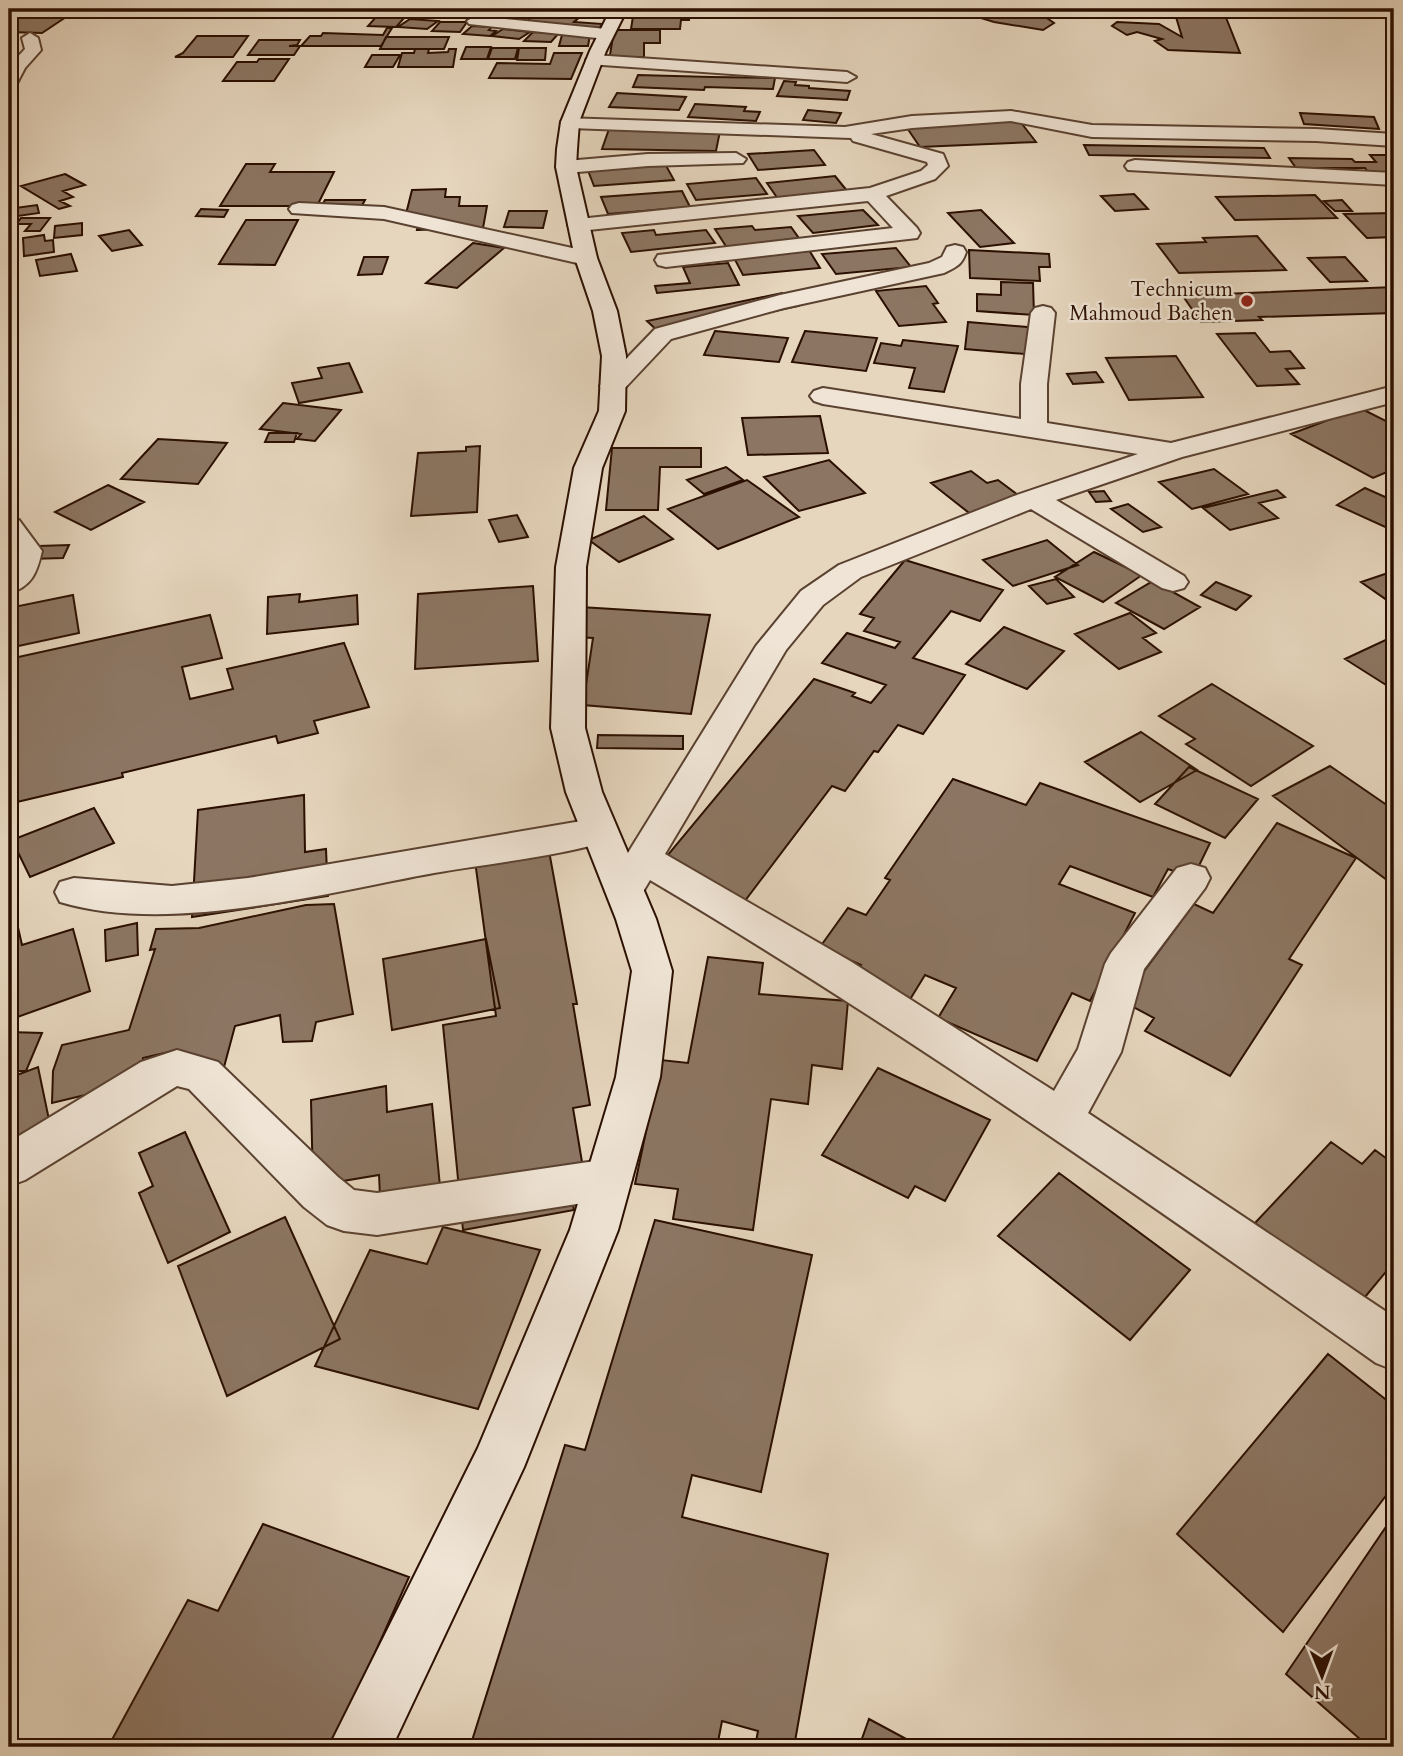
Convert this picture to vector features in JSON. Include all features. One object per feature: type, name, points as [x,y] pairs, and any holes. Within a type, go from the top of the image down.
[{"type":"street","points":[[475,21],[607,34],[847,77]]},
{"type":"street","points":[[360,1747],[497,1467],[594,1230],[638,1077],[652,971],[633,874],[599,831],[584,792],[568,728],[571,567],[588,468],[612,411],[614,356],[605,312],[583,241],[566,167],[570,122],[607,34]]},
{"type":"street","points":[[9,83],[17,66],[33,50],[30,38]]},
{"type":"street","points":[[570,122],[845,133],[912,122],[1011,116],[1091,131],[1316,135],[1394,140]]},
{"type":"street","points":[[299,209],[383,213],[583,241],[873,194],[928,175],[938,166],[936,158],[845,133]]},
{"type":"street","points":[[566,167],[648,160],[737,159]]},
{"type":"street","points":[[1135,166],[1281,171],[1394,179]]},
{"type":"street","points":[[666,260],[909,233],[873,194]]},
{"type":"street","points":[[613,386],[663,334],[780,302],[936,268],[952,261],[954,252]]},
{"type":"street","points":[[1034,428],[1034,384],[1043,313]]},
{"type":"street","points":[[633,874],[772,646],[812,598],[850,572],[1034,499],[1172,451],[1394,394]]},
{"type":"street","points":[[823,396],[1172,451]]},
{"type":"street","points":[[1360,401],[1394,415]]},
{"type":"street","points":[[1034,499],[1174,582]]},
{"type":"street","points":[[9,526],[27,551],[22,574],[9,584]]},
{"type":"street","points":[[74,892],[172,900],[248,892],[599,831]]},
{"type":"street","points":[[633,874],[726,905],[1062,1118],[1394,1346]]},
{"type":"street","points":[[1062,1118],[1099,1052],[1125,964],[1191,878]]},
{"type":"street","points":[[9,1166],[156,1075],[177,1068],[203,1075],[321,1192],[344,1210],[377,1214],[609,1179]]},
{"type":"building","points":[[541,9],[587,11],[574,22],[603,24],[594,33],[526,22]]},
{"type":"building","points":[[952,9],[988,9],[1013,17],[1041,14],[1054,23],[1043,30],[994,22]]},
{"type":"building","points":[[1117,9],[1223,10],[1240,53],[1168,50],[1155,41],[1162,39],[1137,32],[1127,35],[1112,26],[1117,22],[1159,24],[1182,37],[1176,17]]},
{"type":"building","points":[[634,10],[689,10],[689,20],[681,20],[680,29],[631,29]]},
{"type":"building","points":[[26,12],[69,15],[42,33],[9,32],[9,22]]},
{"type":"building","points":[[376,17],[405,17],[396,27],[368,26]]},
{"type":"building","points":[[410,19],[438,21],[427,29],[398,27]]},
{"type":"building","points":[[440,22],[467,22],[460,32],[432,31]]},
{"type":"building","points":[[472,26],[492,27],[489,30],[496,31],[490,36],[463,34]]},
{"type":"building","points":[[387,28],[392,28],[381,46],[301,46],[310,36],[321,36],[323,33],[383,35]]},
{"type":"building","points":[[503,29],[530,32],[519,39],[492,36]]},
{"type":"building","points":[[614,30],[660,30],[660,43],[644,43],[644,57],[609,61]]},
{"type":"building","points":[[533,32],[559,33],[551,42],[524,41]]},
{"type":"building","points":[[562,35],[590,35],[588,46],[559,46]]},
{"type":"building","points":[[197,36],[248,36],[233,57],[175,57],[183,53]]},
{"type":"building","points":[[386,37],[449,37],[444,49],[380,49]]},
{"type":"building","points":[[259,40],[300,40],[297,45],[289,46],[300,46],[294,55],[248,55]]},
{"type":"building","points":[[466,47],[491,47],[487,59],[461,59]]},
{"type":"building","points":[[492,48],[518,48],[515,59],[488,59]]},
{"type":"building","points":[[519,48],[546,48],[545,60],[517,60]]},
{"type":"building","points":[[415,49],[429,49],[428,53],[456,49],[453,67],[398,67],[402,53],[414,53]]},
{"type":"building","points":[[554,53],[582,53],[571,79],[489,78],[497,63],[550,64]]},
{"type":"building","points":[[372,55],[400,55],[393,67],[365,67]]},
{"type":"building","points":[[259,59],[289,59],[274,81],[223,81],[237,62],[257,62]]},
{"type":"building","points":[[638,75],[775,78],[773,89],[705,87],[704,90],[633,87]]},
{"type":"building","points":[[784,81],[796,82],[795,85],[809,88],[850,91],[847,100],[777,96]]},
{"type":"building","points":[[617,93],[686,97],[679,110],[609,107]]},
{"type":"building","points":[[695,104],[746,107],[744,111],[760,112],[756,121],[688,117]]},
{"type":"building","points":[[808,110],[841,113],[836,123],[803,120]]},
{"type":"building","points":[[1300,113],[1374,117],[1379,129],[1304,124]]},
{"type":"building","points":[[1019,120],[1036,142],[920,147],[905,125]]},
{"type":"building","points":[[609,129],[720,131],[716,151],[602,149]]},
{"type":"building","points":[[1084,145],[1264,148],[1270,158],[1089,155]]},
{"type":"building","points":[[814,150],[825,165],[758,170],[748,154]]},
{"type":"building","points":[[1370,155],[1394,155],[1394,172],[1368,172],[1365,168],[1296,168],[1289,158],[1376,162]]},
{"type":"building","points":[[664,162],[674,180],[594,186],[587,168]]},
{"type":"building","points":[[246,164],[275,164],[270,172],[334,172],[317,206],[220,206]]},
{"type":"building","points":[[65,174],[85,185],[63,191],[73,197],[60,201],[70,206],[59,209],[21,186]]},
{"type":"building","points":[[835,176],[848,192],[778,199],[767,183]]},
{"type":"building","points":[[756,178],[767,194],[696,200],[687,184]]},
{"type":"building","points":[[446,189],[445,197],[460,197],[459,206],[487,206],[483,228],[417,230],[420,217],[405,218],[412,190]]},
{"type":"building","points":[[682,191],[690,207],[608,214],[601,197]]},
{"type":"building","points":[[1134,194],[1148,209],[1115,211],[1101,196]]},
{"type":"building","points":[[1315,195],[1337,218],[1235,220],[1216,197]]},
{"type":"building","points":[[325,200],[365,200],[359,211],[319,211]]},
{"type":"building","points":[[1342,200],[1352,211],[1335,211],[1324,201]]},
{"type":"building","points":[[37,205],[39,213],[18,216],[15,208]]},
{"type":"building","points":[[201,209],[228,210],[224,217],[196,216]]},
{"type":"building","points":[[863,210],[878,225],[813,233],[798,216]]},
{"type":"building","points":[[981,210],[1014,243],[980,247],[948,213]]},
{"type":"building","points":[[509,211],[547,211],[543,228],[504,227]]},
{"type":"building","points":[[1394,213],[1394,237],[1367,238],[1344,214]]},
{"type":"building","points":[[21,218],[50,218],[40,231],[25,231],[31,224],[16,224]]},
{"type":"building","points":[[246,220],[298,220],[275,265],[219,264]]},
{"type":"building","points":[[82,223],[82,235],[54,238],[55,226]]},
{"type":"building","points":[[752,226],[755,230],[791,227],[801,241],[727,248],[715,229]]},
{"type":"building","points":[[129,230],[142,245],[112,251],[99,236]]},
{"type":"building","points":[[654,230],[656,235],[706,230],[715,243],[631,252],[622,233]]},
{"type":"building","points":[[44,235],[45,241],[53,240],[54,252],[24,256],[23,238]]},
{"type":"building","points":[[1257,236],[1286,270],[1179,273],[1157,244],[1206,242],[1203,238]]},
{"type":"building","points":[[473,243],[504,248],[457,288],[426,283]]},
{"type":"building","points":[[896,248],[911,267],[836,274],[822,254]]},
{"type":"building","points":[[809,250],[820,268],[743,275],[733,256]]},
{"type":"building","points":[[969,250],[1049,254],[1050,267],[1039,267],[1040,281],[970,278]]},
{"type":"building","points":[[71,254],[77,271],[40,276],[36,260]]},
{"type":"building","points":[[364,257],[388,257],[382,274],[358,275]]},
{"type":"building","points":[[1345,257],[1367,281],[1330,282],[1308,258]]},
{"type":"building","points":[[728,263],[739,285],[657,293],[655,286],[690,283],[683,267]]},
{"type":"building","points":[[1001,282],[1033,283],[1034,315],[977,311],[977,294],[1001,295]]},
{"type":"building","points":[[926,286],[938,303],[933,304],[946,322],[899,326],[876,291]]},
{"type":"building","points":[[1394,287],[1394,313],[1259,317],[1262,320],[1201,322],[1178,289],[1217,288],[1222,294]]},
{"type":"building","points":[[782,293],[798,306],[662,335],[647,321]]},
{"type":"building","points":[[968,322],[1038,328],[1037,355],[965,349]]},
{"type":"building","points":[[715,331],[788,338],[779,362],[704,355]]},
{"type":"building","points":[[805,331],[877,338],[866,371],[792,362]]},
{"type":"building","points":[[1255,333],[1270,352],[1290,351],[1304,368],[1286,369],[1299,384],[1257,386],[1217,334]]},
{"type":"building","points":[[903,340],[958,346],[944,392],[909,388],[915,368],[874,363],[881,343],[901,346]]},
{"type":"building","points":[[1176,356],[1203,397],[1129,400],[1106,358]]},
{"type":"building","points":[[349,363],[362,392],[299,403],[292,383],[322,378],[318,368]]},
{"type":"building","points":[[1096,372],[1103,382],[1073,384],[1067,374]]},
{"type":"building","points":[[283,403],[341,410],[315,441],[297,439],[301,434],[260,429]]},
{"type":"building","points":[[1360,408],[1394,425],[1394,469],[1373,478],[1291,434]]},
{"type":"building","points":[[820,416],[828,453],[748,455],[742,418]]},
{"type":"building","points":[[269,433],[297,433],[294,442],[265,442]]},
{"type":"building","points":[[158,439],[227,443],[198,484],[121,479]]},
{"type":"building","points":[[480,446],[477,512],[411,516],[418,453],[466,451],[466,447]]},
{"type":"building","points":[[612,448],[701,448],[701,467],[660,467],[658,510],[606,510]]},
{"type":"building","points":[[829,460],[865,493],[799,511],[764,477]]},
{"type":"building","points":[[726,467],[743,480],[704,494],[687,480]]},
{"type":"building","points":[[1214,469],[1248,494],[1192,509],[1159,482]]},
{"type":"building","points":[[971,471],[987,483],[998,480],[1030,504],[978,520],[931,483]]},
{"type":"building","points":[[747,480],[799,517],[718,549],[668,509]]},
{"type":"building","points":[[108,485],[144,502],[91,530],[55,512]]},
{"type":"building","points":[[1365,488],[1394,501],[1394,531],[1337,505]]},
{"type":"building","points":[[1277,490],[1285,497],[1259,503],[1278,518],[1230,530],[1203,508]]},
{"type":"building","points":[[1104,491],[1111,501],[1096,502],[1089,492]]},
{"type":"building","points":[[1128,504],[1161,527],[1143,532],[1111,509]]},
{"type":"building","points":[[517,515],[528,537],[499,542],[489,520]]},
{"type":"building","points":[[644,516],[673,539],[619,562],[589,540]]},
{"type":"building","points":[[1047,540],[1078,565],[1013,586],[983,560]]},
{"type":"building","points":[[69,545],[63,558],[31,559],[38,546]]},
{"type":"building","points":[[1094,552],[1142,575],[1103,602],[1055,577]]},
{"type":"building","points":[[905,560],[1003,590],[980,621],[951,611],[913,658],[965,675],[923,734],[898,725],[878,752],[874,751],[845,791],[832,786],[738,910],[652,874],[814,679],[855,693],[852,696],[871,703],[886,685],[822,663],[847,633],[895,648],[900,642],[864,631],[874,618],[860,614]]},
{"type":"building","points":[[1394,571],[1394,605],[1361,582]]},
{"type":"building","points":[[1056,579],[1074,597],[1047,604],[1029,586]]},
{"type":"building","points":[[1153,581],[1200,607],[1164,629],[1116,603]]},
{"type":"building","points":[[1216,582],[1251,596],[1236,610],[1201,595]]},
{"type":"building","points":[[533,586],[538,661],[415,669],[418,594]]},
{"type":"building","points":[[300,594],[299,602],[357,595],[358,624],[267,634],[268,597]]},
{"type":"building","points":[[73,595],[79,633],[9,648],[9,608]]},
{"type":"building","points":[[580,607],[710,615],[691,714],[583,705],[593,638],[575,637]]},
{"type":"building","points":[[1130,613],[1156,633],[1143,638],[1161,652],[1119,669],[1075,634]]},
{"type":"building","points":[[210,615],[222,658],[182,667],[190,699],[233,689],[227,669],[344,643],[369,707],[314,721],[318,733],[278,743],[276,736],[122,773],[123,777],[17,802],[9,720],[9,659]]},
{"type":"building","points":[[1004,627],[1064,651],[1027,689],[966,664]]},
{"type":"building","points":[[1394,636],[1394,690],[1345,659]]},
{"type":"building","points":[[1212,684],[1313,746],[1251,786],[1186,744],[1195,739],[1159,716]]},
{"type":"building","points":[[1141,732],[1197,770],[1140,802],[1085,762]]},
{"type":"building","points":[[598,735],[683,736],[683,749],[597,748]]},
{"type":"building","points":[[1330,766],[1394,810],[1394,881],[1391,883],[1273,796]]},
{"type":"building","points":[[1189,767],[1258,799],[1225,838],[1155,804]]},
{"type":"building","points":[[953,779],[1026,805],[1040,783],[1210,843],[1193,878],[1168,869],[1153,897],[1070,866],[1059,884],[1135,913],[1090,1001],[1072,993],[1037,1061],[938,1018],[956,988],[925,975],[906,1006],[850,981],[861,965],[820,947],[848,908],[866,915],[890,880],[885,878]]},
{"type":"building","points":[[304,795],[305,852],[326,849],[328,896],[192,917],[198,810]]},
{"type":"building","points":[[94,808],[114,843],[30,877],[12,840]]},
{"type":"building","points":[[1277,823],[1356,858],[1289,959],[1302,965],[1230,1076],[1145,1031],[1154,1018],[1122,1001],[1194,904],[1213,913]]},
{"type":"building","points":[[549,851],[577,1004],[573,1004],[590,1105],[573,1108],[585,1180],[569,1183],[574,1210],[463,1230],[443,1025],[496,1016],[475,861]]},
{"type":"building","points":[[334,904],[353,1014],[316,1022],[312,1041],[283,1042],[280,1015],[235,1026],[224,1067],[178,1069],[177,1050],[143,1058],[144,1088],[110,1089],[52,1103],[53,1071],[62,1045],[129,1030],[155,949],[150,950],[156,929],[199,928],[306,905]]},
{"type":"building","points":[[17,923],[22,945],[73,929],[90,991],[9,1020],[9,925]]},
{"type":"building","points":[[137,923],[138,955],[106,961],[105,930]]},
{"type":"building","points":[[486,939],[500,1008],[392,1030],[383,959]]},
{"type":"building","points":[[708,957],[763,963],[759,994],[848,1001],[842,1069],[812,1065],[808,1104],[771,1099],[753,1230],[673,1219],[678,1189],[635,1184],[661,1060],[688,1063]]},
{"type":"building","points":[[9,1032],[42,1033],[26,1071],[9,1071]]},
{"type":"building","points":[[38,1067],[57,1158],[9,1176],[9,1078]]},
{"type":"building","points":[[878,1068],[990,1120],[945,1201],[915,1186],[908,1198],[822,1155]]},
{"type":"building","points":[[386,1086],[387,1112],[432,1104],[442,1207],[381,1218],[379,1175],[313,1186],[311,1100]]},
{"type":"building","points":[[185,1132],[230,1232],[168,1263],[139,1193],[153,1186],[139,1153]]},
{"type":"building","points":[[1331,1142],[1362,1164],[1375,1150],[1394,1164],[1394,1262],[1360,1303],[1255,1223]]},
{"type":"building","points":[[1059,1173],[1190,1270],[1130,1340],[998,1236]]},
{"type":"building","points":[[285,1217],[340,1339],[227,1396],[178,1266]]},
{"type":"building","points":[[655,1220],[812,1255],[761,1492],[692,1475],[682,1517],[828,1554],[794,1747],[755,1747],[758,1731],[722,1721],[717,1747],[470,1747],[565,1445],[585,1450]]},
{"type":"building","points":[[443,1227],[540,1250],[478,1409],[315,1366],[370,1250],[427,1264]]},
{"type":"building","points":[[1328,1354],[1394,1406],[1394,1485],[1283,1632],[1177,1534]]},
{"type":"building","points":[[1394,1515],[1394,1747],[1369,1747],[1286,1674]]},
{"type":"building","points":[[263,1524],[409,1577],[333,1747],[108,1747],[188,1600],[218,1611]]},
{"type":"building","points":[[869,1719],[921,1747],[859,1747]]},
{"type":"place","name":"Technicum Mahmoud Bachen","points":[[1247,301]]}]
